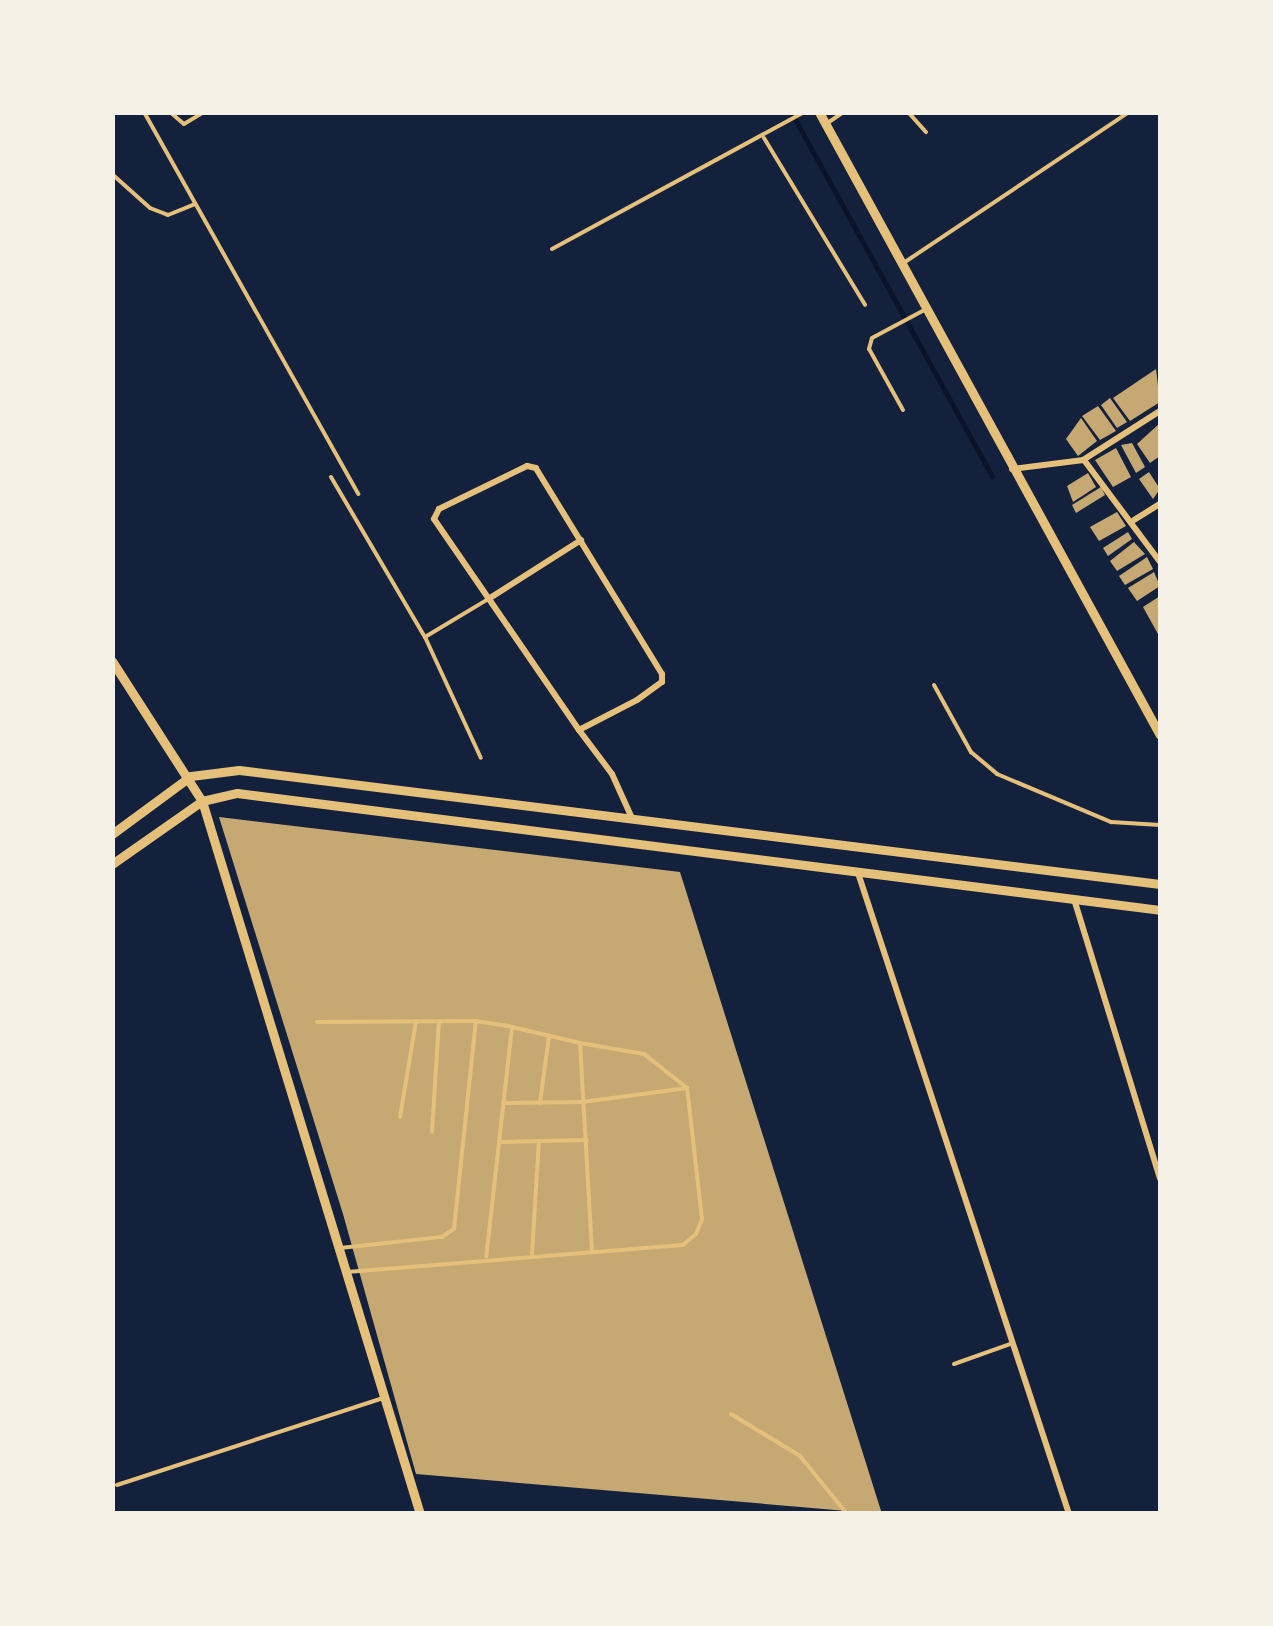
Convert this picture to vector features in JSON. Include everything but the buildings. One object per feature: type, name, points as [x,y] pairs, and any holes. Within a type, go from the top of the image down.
[{"type":"street","points":[[819,112],[1160,735]]},
{"type":"street","points":[[1012,468],[1084,460],[1160,411]]},
{"type":"street","points":[[1084,460],[1134,520],[1160,562]]},
{"type":"street","points":[[579,730],[662,682],[580,540],[532,467],[439,510],[434,519],[490,598],[579,730],[628,801],[632,820]]},
{"type":"street","points":[[1134,520],[1160,504]]},
{"type":"street","points":[[490,598],[580,540]]},
{"type":"street","points":[[112,661],[191,776],[202,801],[342,1273],[420,1514]]},
{"type":"street","points":[[112,834],[191,776],[239,770],[1160,884]]},
{"type":"street","points":[[112,864],[202,801],[237,793],[859,876],[1160,910]]},
{"type":"street","points":[[859,876],[1069,1514]]},
{"type":"street","points":[[1074,900],[1160,1178]]},
{"type":"lane","points":[[144,112],[358,494]]},
{"type":"lane","points":[[170,112],[184,124],[204,112]]},
{"type":"lane","points":[[826,124],[844,112]]},
{"type":"lane","points":[[908,112],[926,132]]},
{"type":"lane","points":[[902,264],[1129,112]]},
{"type":"lane","points":[[552,249],[802,113]]},
{"type":"lane","points":[[763,136],[865,305]]},
{"type":"lane","points":[[112,174],[168,215],[195,204]]},
{"type":"lane","points":[[903,410],[869,350],[872,338],[926,309]]},
{"type":"lane","points":[[331,477],[425,637],[481,758]]},
{"type":"lane","points":[[425,637],[490,598]]},
{"type":"lane","points":[[934,685],[971,752],[997,774],[1111,822],[1160,825]]},
{"type":"lane","points":[[400,1118],[416,1021]]},
{"type":"lane","points":[[432,1132],[439,1021]]},
{"type":"lane","points":[[335,1248],[442,1238],[454,1229],[476,1021]]},
{"type":"lane","points":[[318,1022],[476,1021],[644,1054],[687,1088],[702,1219],[696,1234],[683,1245],[486,1257],[342,1273]]},
{"type":"lane","points":[[486,1257],[512,1027]]},
{"type":"lane","points":[[540,1103],[549,1036]]},
{"type":"lane","points":[[580,1042],[592,1250]]},
{"type":"lane","points":[[504,1103],[583,1102],[687,1088]]},
{"type":"lane","points":[[499,1142],[587,1140]]},
{"type":"lane","points":[[532,1254],[539,1141]]},
{"type":"lane","points":[[954,1364],[1012,1342]]},
{"type":"lane","points":[[118,1485],[383,1398]]},
{"type":"lane","points":[[732,1414],[800,1456],[847,1514]]},
{"type":"waterway","points":[[791,112],[992,476]]}]
